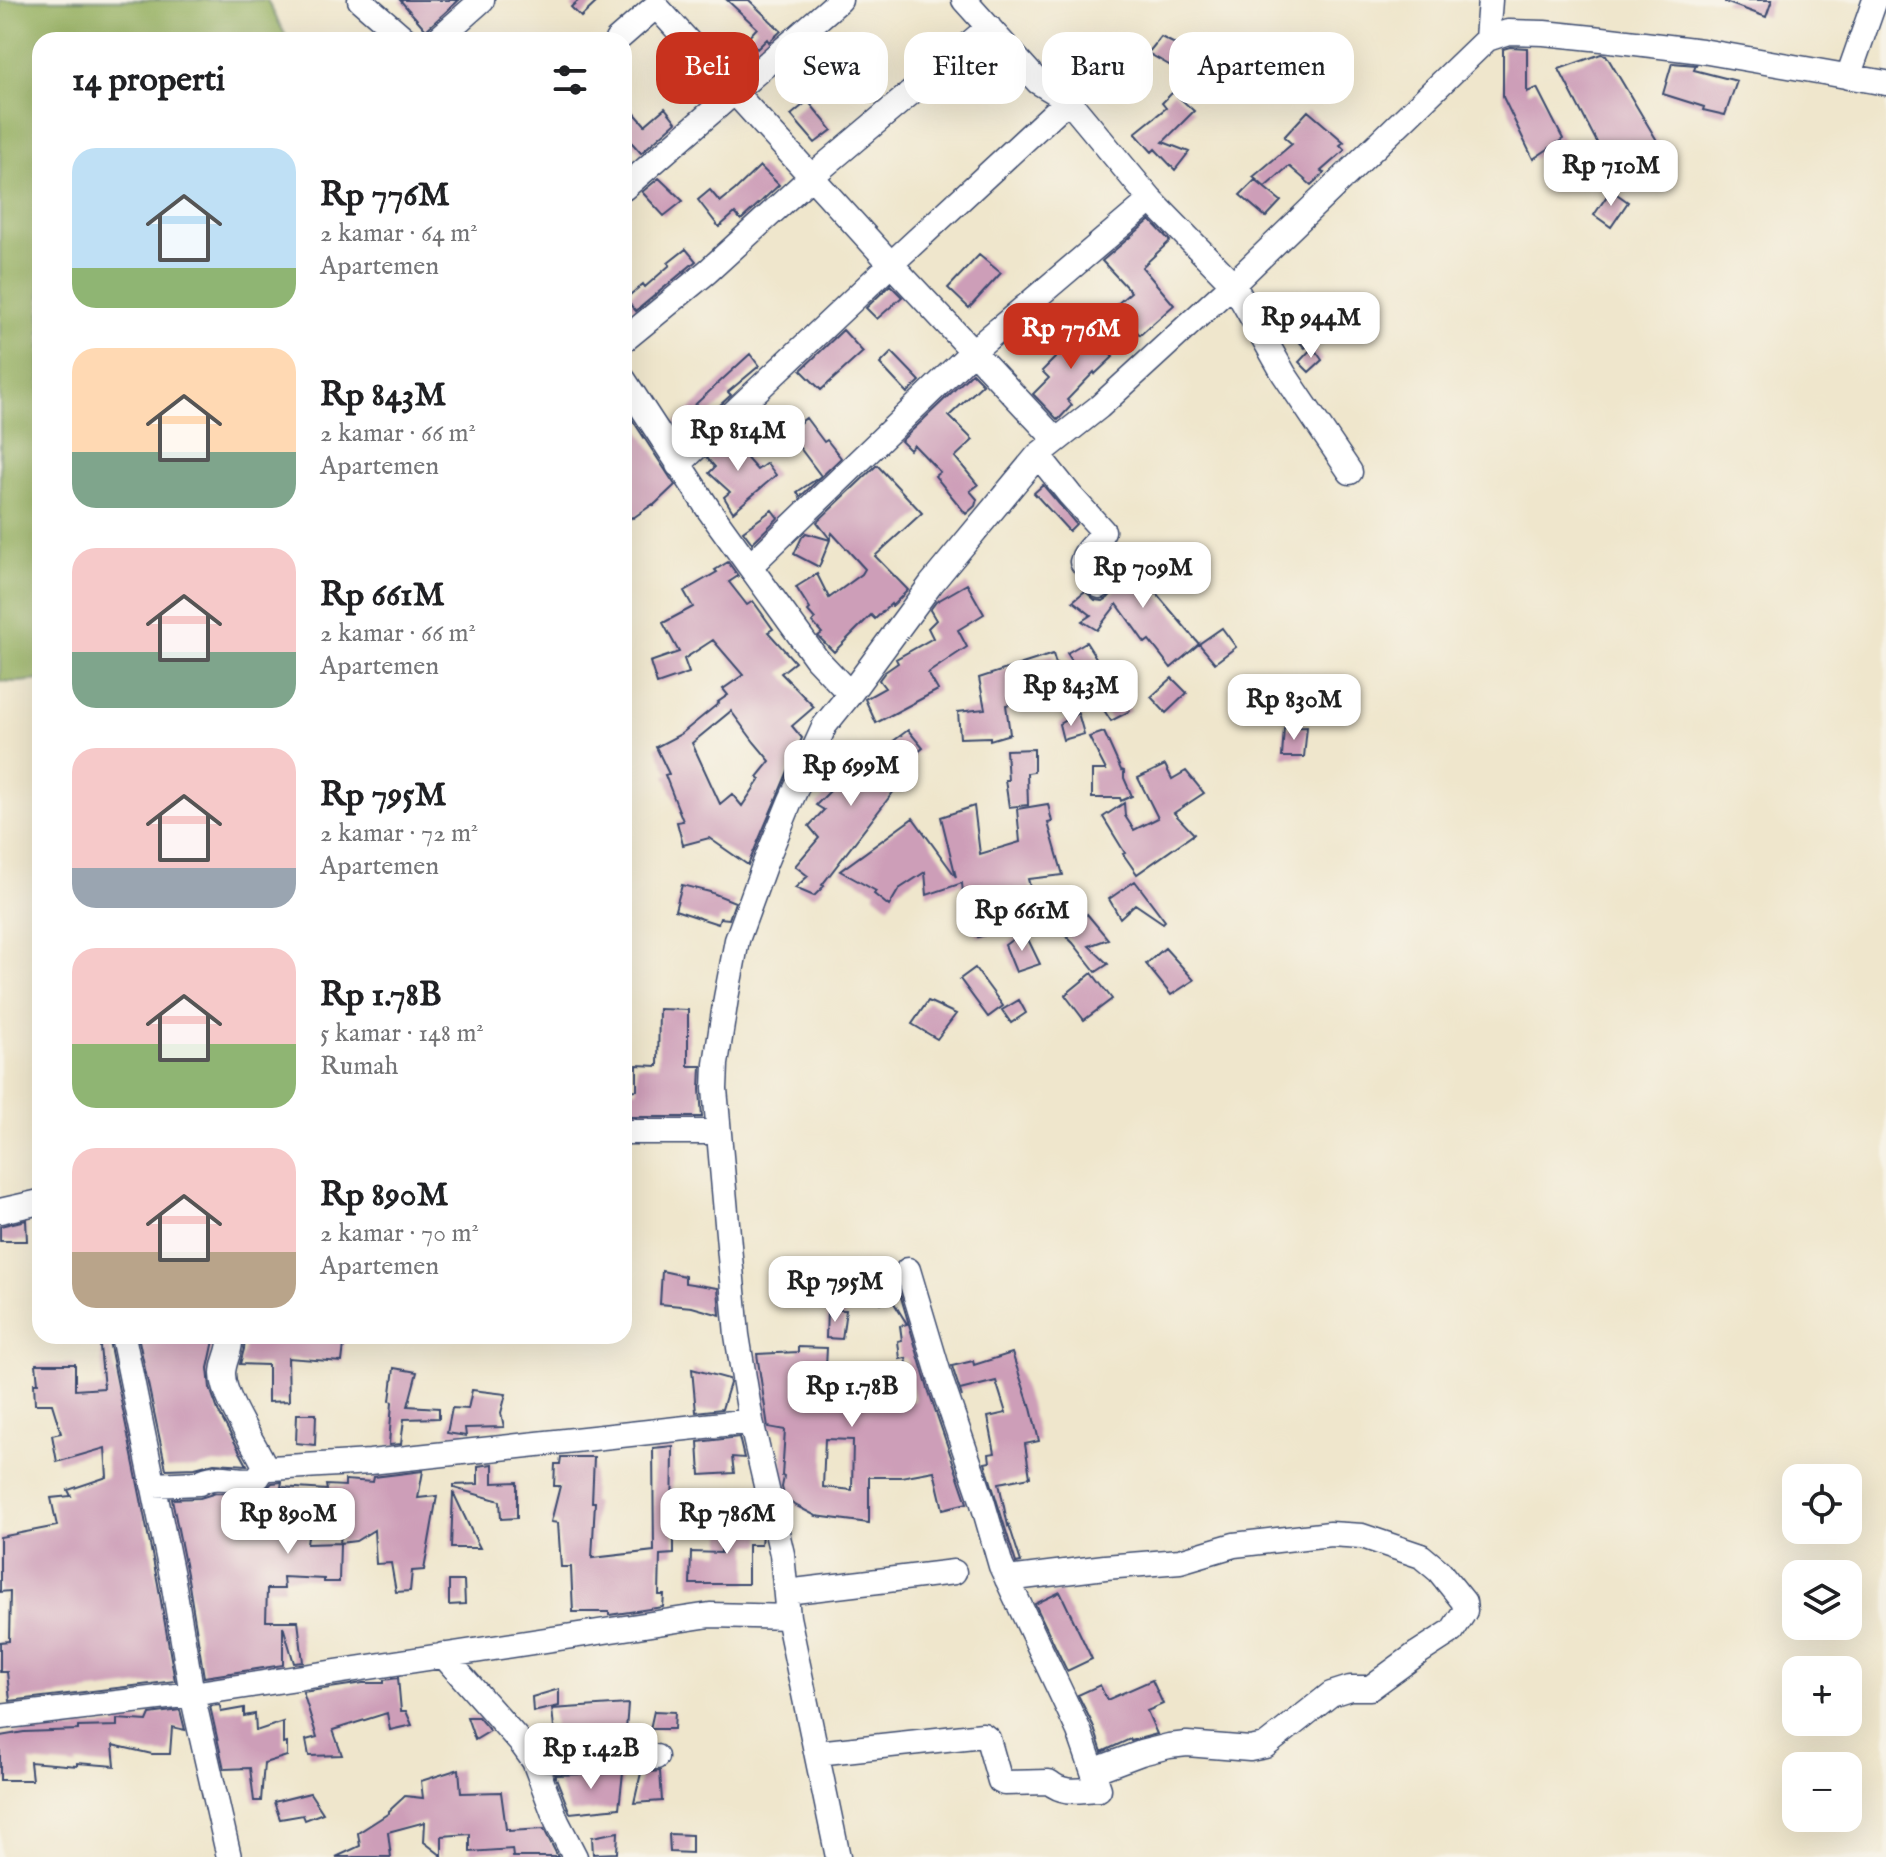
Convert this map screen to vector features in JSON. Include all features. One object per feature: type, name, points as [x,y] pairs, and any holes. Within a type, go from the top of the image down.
[{"type":"street","points":[[360,0],[397,32]]},
{"type":"street","points":[[446,32],[482,0]]},
{"type":"street","points":[[759,70],[840,0]]},
{"type":"street","points":[[964,0],[1042,84]]},
{"type":"street","points":[[1487,39],[1490,0]]},
{"type":"street","points":[[1848,77],[1875,0]]},
{"type":"street","points":[[625,32],[657,2],[683,32]]},
{"type":"street","points":[[632,333],[989,27]]},
{"type":"street","points":[[838,1857],[788,1617],[782,1554],[751,1421],[737,1335],[715,1089],[716,1064],[737,940],[765,863],[825,725],[931,584],[1047,448],[1099,407],[1233,284],[1487,39],[1508,32],[1559,35],[1702,51],[1886,83]]},
{"type":"street","points":[[632,181],[720,104]]},
{"type":"street","points":[[745,104],[973,351],[1047,448],[1070,495],[1103,531],[1084,554],[1082,562],[1100,586]]},
{"type":"street","points":[[678,465],[1064,104]]},
{"type":"street","points":[[1071,104],[1151,200],[1233,284],[1284,374],[1350,472]]},
{"type":"street","points":[[750,566],[973,351],[1151,200]]},
{"type":"street","points":[[632,393],[678,465],[816,658],[850,694]]},
{"type":"street","points":[[632,1132],[717,1132]]},
{"type":"street","points":[[0,1211],[32,1204]]},
{"type":"street","points":[[817,1753],[983,1735],[988,1739],[1000,1781],[1004,1783],[1049,1782],[1065,1791],[1099,1789],[1072,1717],[1001,1566],[908,1270]]},
{"type":"street","points":[[125,1344],[173,1581],[192,1694],[229,1857]]},
{"type":"street","points":[[231,1344],[223,1370],[227,1392],[266,1466],[278,1469],[751,1421]]},
{"type":"street","points":[[153,1485],[199,1483],[205,1479],[225,1477],[251,1480],[258,1477],[266,1466]]},
{"type":"street","points":[[1007,1579],[1180,1561],[1234,1545],[1330,1534],[1362,1536],[1421,1556],[1439,1571],[1464,1602],[1465,1611],[1452,1631],[1370,1688],[1350,1688],[1331,1694],[1265,1746],[1250,1749],[1187,1744],[1169,1746],[1093,1771]]},
{"type":"street","points":[[786,1592],[954,1572]]},
{"type":"street","points":[[0,1717],[192,1694],[710,1615],[788,1617]]},
{"type":"street","points":[[443,1655],[534,1761],[557,1822],[575,1857]]},
{"type":"street","points":[[534,1761],[656,1757]]},
{"type":"green space","points":[[0,0],[267,0],[284,32],[32,32],[32,681],[0,681]]},
{"type":"building","points":[[400,0],[459,0],[426,30]]},
{"type":"building","points":[[579,0],[599,0],[581,17],[571,7]]},
{"type":"building","points":[[727,0],[749,0],[781,31],[775,32],[775,36],[759,47],[759,32],[753,32],[757,28]]},
{"type":"building","points":[[1725,0],[1772,0],[1766,17]]},
{"type":"building","points":[[1161,37],[1169,41],[1169,65],[1153,56],[1153,47]]},
{"type":"building","points":[[1527,48],[1527,92],[1537,88],[1563,139],[1533,159],[1503,97],[1503,49]]},
{"type":"building","points":[[1606,55],[1668,159],[1619,185],[1559,69]]},
{"type":"building","points":[[1672,63],[1696,65],[1694,70],[1737,81],[1725,115],[1663,94]]},
{"type":"building","points":[[1169,96],[1169,104],[1186,104],[1194,111],[1163,142],[1189,152],[1175,170],[1155,149],[1152,152],[1135,133],[1166,108],[1162,103]]},
{"type":"building","points":[[804,104],[810,104],[832,130],[815,143],[791,115]]},
{"type":"building","points":[[665,108],[676,122],[641,153],[632,143],[632,110],[645,125]]},
{"type":"building","points":[[1308,111],[1344,142],[1340,145],[1345,150],[1321,171],[1324,173],[1311,185],[1289,166],[1265,187],[1253,177],[1292,144],[1284,137]]},
{"type":"building","points":[[760,166],[779,185],[741,220],[735,213],[719,227],[698,200],[710,190],[720,202]]},
{"type":"building","points":[[659,178],[683,201],[664,216],[642,192]]},
{"type":"building","points":[[1255,180],[1281,201],[1266,217],[1240,195]]},
{"type":"building","points":[[1611,190],[1628,202],[1611,227],[1594,215]]},
{"type":"building","points":[[1150,220],[1170,241],[1142,267],[1174,305],[1140,335],[1129,323],[1122,329],[1108,312],[1131,292],[1102,261]]},
{"type":"building","points":[[686,249],[696,261],[636,311],[632,307],[632,293],[643,284],[645,287],[670,265],[668,263]]},
{"type":"building","points":[[979,255],[1001,273],[969,308],[948,288]]},
{"type":"building","points":[[890,285],[902,297],[877,319],[866,308]]},
{"type":"building","points":[[1320,307],[1337,325],[1305,348],[1292,334]]},
{"type":"building","points":[[1082,324],[1113,357],[1067,400],[1072,405],[1058,420],[1033,394],[1049,378],[1042,371],[1070,343],[1066,340]]},
{"type":"building","points":[[843,330],[863,352],[821,390],[801,370]]},
{"type":"building","points":[[1313,347],[1322,360],[1309,372],[1299,362]]},
{"type":"building","points":[[892,352],[920,381],[907,393],[880,364]]},
{"type":"building","points":[[750,354],[759,366],[728,392],[731,395],[685,437],[674,424]]},
{"type":"building","points":[[972,373],[983,384],[949,416],[973,440],[955,457],[978,485],[970,491],[977,499],[975,506],[966,514],[935,476],[940,472],[914,445],[910,450],[901,441]]},
{"type":"building","points":[[806,418],[841,458],[800,497],[797,492],[821,476],[788,432]]},
{"type":"building","points":[[632,419],[675,485],[654,505],[633,518]]},
{"type":"building","points":[[732,435],[738,442],[735,445],[757,470],[767,463],[776,475],[733,512],[724,497],[730,492],[709,473],[715,467],[707,458]]},
{"type":"building","points":[[877,465],[922,513],[875,556],[908,590],[875,619],[871,615],[834,652],[818,636],[822,633],[812,622],[815,619],[796,587],[817,574],[829,598],[862,574],[865,569],[832,533],[830,539],[817,522]]},
{"type":"building","points":[[1043,485],[1076,524],[1069,531],[1034,493]]},
{"type":"building","points":[[772,510],[778,518],[752,543],[743,531]]},
{"type":"building","points":[[806,533],[830,540],[819,567],[794,554]]},
{"type":"building","points":[[1153,549],[1166,562],[1145,580],[1199,644],[1171,668],[1149,640],[1145,643],[1117,604],[1097,630],[1082,621],[1091,615],[1073,601],[1085,591],[1095,600],[1108,598],[1114,591],[1112,578]]},
{"type":"building","points":[[728,562],[738,576],[729,582],[747,605],[753,601],[773,629],[768,632],[795,662],[781,673],[814,707],[792,726],[802,738],[748,865],[709,838],[683,845],[677,822],[683,821],[665,775],[669,774],[656,747],[681,734],[719,703],[728,695],[723,689],[743,675],[713,640],[684,659],[689,673],[657,684],[650,662],[679,652],[663,623],[693,607],[684,591],[717,572],[715,570]],"holes":[[[731,711],[770,761],[757,777],[760,779],[742,806],[732,794],[720,804],[692,743]]]},
{"type":"building","points":[[967,584],[984,614],[958,630],[967,647],[928,673],[938,690],[876,723],[865,699],[885,688],[879,680],[898,663],[896,659],[933,638],[928,628],[936,620],[930,610],[936,602]]},
{"type":"building","points":[[1222,628],[1236,647],[1215,663],[1199,644]]},
{"type":"building","points":[[1086,642],[1130,711],[1111,721],[1067,653]]},
{"type":"building","points":[[1053,654],[1058,671],[1032,676],[1037,698],[1006,705],[1010,734],[990,740],[990,737],[960,738],[958,712],[985,709],[979,678]]},
{"type":"building","points":[[1172,678],[1187,693],[1166,713],[1151,697]]},
{"type":"building","points":[[1078,713],[1084,734],[1063,740],[1059,724]]},
{"type":"building","points":[[1307,727],[1304,757],[1282,757],[1284,728]]},
{"type":"building","points":[[908,730],[923,748],[884,784],[894,791],[814,896],[795,888],[808,876],[795,866],[819,838],[809,826],[824,810],[816,805],[839,782],[830,774],[849,750],[864,763]]},
{"type":"building","points":[[1104,732],[1124,771],[1132,796],[1121,801],[1120,798],[1092,798],[1092,770],[1106,770],[1089,737]]},
{"type":"building","points":[[1034,749],[1034,772],[1027,773],[1028,805],[1009,807],[1005,780],[1008,780],[1006,750]]},
{"type":"building","points":[[1165,765],[1172,779],[1186,771],[1204,793],[1174,813],[1194,834],[1137,874],[1103,817],[1124,803],[1125,816],[1134,830],[1158,818],[1138,778]]},
{"type":"building","points":[[1048,804],[1052,822],[1048,823],[1063,875],[1028,879],[1039,920],[978,937],[970,913],[965,913],[962,883],[927,895],[925,872],[899,889],[889,906],[874,894],[876,891],[840,871],[913,818],[956,877],[941,817],[974,806],[980,854],[1020,842],[1017,809]]},
{"type":"building","points":[[1135,881],[1165,921],[1163,923],[1135,904],[1120,918],[1109,899]]},
{"type":"building","points":[[682,885],[735,902],[729,919],[720,918],[718,924],[675,910]]},
{"type":"building","points":[[1087,914],[1108,939],[1089,946],[1108,964],[1096,972],[1064,934]]},
{"type":"building","points":[[1024,931],[1040,964],[1016,972],[1005,945]]},
{"type":"building","points":[[1165,948],[1194,980],[1171,995],[1146,964]]},
{"type":"building","points":[[975,968],[1003,1006],[988,1017],[960,979]]},
{"type":"building","points":[[1092,973],[1112,999],[1084,1020],[1065,995]]},
{"type":"building","points":[[1019,1000],[1026,1013],[1011,1023],[1002,1010]]},
{"type":"building","points":[[928,1001],[956,1014],[937,1039],[912,1024]]},
{"type":"building","points":[[659,1009],[688,1010],[688,1066],[701,1066],[702,1117],[632,1117],[632,1090],[637,1090],[637,1065],[658,1066]]},
{"type":"building","points":[[26,1220],[27,1241],[0,1241],[0,1226]]},
{"type":"building","points":[[662,1271],[685,1276],[685,1283],[718,1288],[720,1315],[692,1307],[660,1304]]},
{"type":"building","points":[[895,1277],[928,1389],[967,1503],[943,1509],[934,1471],[901,1477],[869,1477],[869,1523],[816,1516],[785,1500],[782,1476],[785,1430],[768,1427],[757,1354],[798,1352],[798,1347],[827,1348],[826,1367],[860,1368],[859,1400],[915,1401],[906,1358],[900,1359],[898,1341],[902,1340],[900,1326],[907,1324],[892,1300],[881,1303],[874,1281]],"holes":[[[825,1439],[853,1440],[852,1490],[823,1487]]]},
{"type":"building","points":[[827,1310],[846,1310],[842,1339],[826,1338]]},
{"type":"building","points":[[100,1344],[110,1344],[175,1681],[10,1701],[7,1672],[0,1672],[0,1642],[9,1641],[10,1591],[0,1592],[0,1537],[57,1526],[51,1498],[71,1496],[68,1490],[107,1477],[105,1448],[57,1462],[52,1435],[61,1433],[52,1404],[35,1404],[34,1383],[38,1383],[36,1364],[75,1364],[75,1390],[104,1388]]},
{"type":"building","points":[[140,1344],[213,1344],[208,1368],[210,1388],[219,1413],[247,1465],[214,1463],[195,1468],[166,1469]]},
{"type":"building","points":[[244,1344],[344,1344],[342,1362],[288,1358],[289,1401],[268,1402],[268,1365],[240,1364]]},
{"type":"building","points":[[1012,1353],[1039,1441],[1025,1444],[1030,1477],[999,1483],[1008,1526],[1021,1562],[1016,1563],[985,1463],[990,1462],[989,1454],[995,1453],[988,1417],[1006,1413],[996,1381],[960,1390],[962,1397],[952,1366],[973,1361],[974,1365]]},
{"type":"building","points":[[394,1368],[417,1372],[408,1406],[439,1408],[439,1418],[404,1419],[401,1444],[389,1445],[390,1401]]},
{"type":"building","points":[[692,1369],[729,1379],[722,1409],[696,1412]]},
{"type":"building","points":[[472,1390],[506,1394],[501,1413],[504,1427],[465,1428],[466,1436],[447,1433],[452,1408],[468,1409]]},
{"type":"building","points":[[297,1414],[316,1414],[315,1445],[296,1443]]},
{"type":"building","points":[[739,1437],[744,1458],[732,1457],[734,1473],[700,1475],[698,1442]]},
{"type":"building","points":[[673,1446],[674,1554],[660,1555],[659,1595],[664,1595],[663,1607],[609,1615],[609,1612],[573,1612],[571,1567],[561,1567],[558,1523],[551,1522],[560,1486],[554,1486],[555,1464],[560,1464],[561,1457],[594,1457],[592,1558],[654,1551],[653,1448]]},
{"type":"building","points":[[493,1464],[493,1483],[517,1482],[517,1518],[501,1519],[500,1501],[454,1488],[454,1485],[478,1484],[478,1466]]},
{"type":"building","points":[[423,1471],[418,1498],[437,1496],[424,1570],[412,1571],[410,1591],[396,1592],[391,1563],[376,1564],[374,1530],[356,1541],[340,1543],[339,1582],[283,1577],[284,1589],[267,1589],[266,1621],[298,1621],[303,1662],[294,1663],[283,1626],[283,1665],[204,1677],[172,1499],[200,1498],[216,1493],[254,1494],[264,1491],[272,1483],[282,1482],[281,1487],[327,1490],[326,1485],[345,1486],[345,1480],[373,1482],[374,1477]],"holes":[[[313,1510],[344,1510],[340,1543],[307,1544]]]},
{"type":"building","points":[[453,1492],[470,1528],[480,1548],[451,1548]]},
{"type":"building","points":[[723,1520],[759,1523],[761,1545],[748,1545],[748,1584],[690,1584],[691,1552],[721,1553]]},
{"type":"building","points":[[449,1581],[464,1581],[465,1604],[449,1605]]},
{"type":"building","points":[[1060,1592],[1092,1659],[1067,1671],[1035,1604]]},
{"type":"building","points":[[398,1678],[401,1711],[406,1711],[412,1725],[390,1730],[387,1713],[333,1730],[342,1755],[309,1756],[306,1740],[317,1737],[303,1692],[384,1683],[384,1680]]},
{"type":"building","points":[[1152,1680],[1163,1704],[1147,1711],[1157,1734],[1130,1739],[1102,1752],[1078,1695],[1100,1685],[1107,1700]]},
{"type":"building","points":[[559,1689],[559,1706],[533,1712],[532,1697]]},
{"type":"building","points":[[628,1704],[625,1743],[557,1745],[558,1728],[554,1728],[552,1709]]},
{"type":"building","points":[[220,1705],[221,1712],[244,1708],[244,1716],[255,1714],[256,1731],[283,1722],[283,1744],[287,1743],[287,1756],[264,1763],[261,1801],[254,1801],[250,1768],[224,1769],[210,1706]]},
{"type":"building","points":[[180,1710],[185,1730],[172,1727],[170,1754],[152,1754],[113,1745],[115,1766],[30,1762],[32,1780],[0,1780],[0,1736],[117,1726],[117,1719],[147,1721],[150,1714]]},
{"type":"building","points":[[654,1711],[675,1712],[674,1729],[650,1729]]},
{"type":"building","points":[[467,1717],[478,1717],[490,1731],[475,1740]]},
{"type":"building","points":[[459,1769],[461,1793],[501,1792],[506,1829],[544,1829],[558,1857],[513,1857],[512,1849],[470,1852],[470,1834],[442,1836],[442,1856],[424,1842],[425,1822],[388,1832],[391,1857],[336,1857],[360,1846],[358,1833],[389,1813],[405,1796],[423,1798],[421,1781]]},
{"type":"building","points":[[660,1771],[662,1801],[634,1803],[641,1773]]},
{"type":"building","points":[[623,1773],[619,1808],[570,1813],[555,1775]]},
{"type":"building","points":[[310,1793],[323,1813],[305,1820],[303,1815],[280,1819],[274,1802]]},
{"type":"building","points":[[618,1832],[617,1853],[593,1854],[592,1837]]},
{"type":"building","points":[[669,1834],[692,1835],[692,1853],[670,1852]]}]
